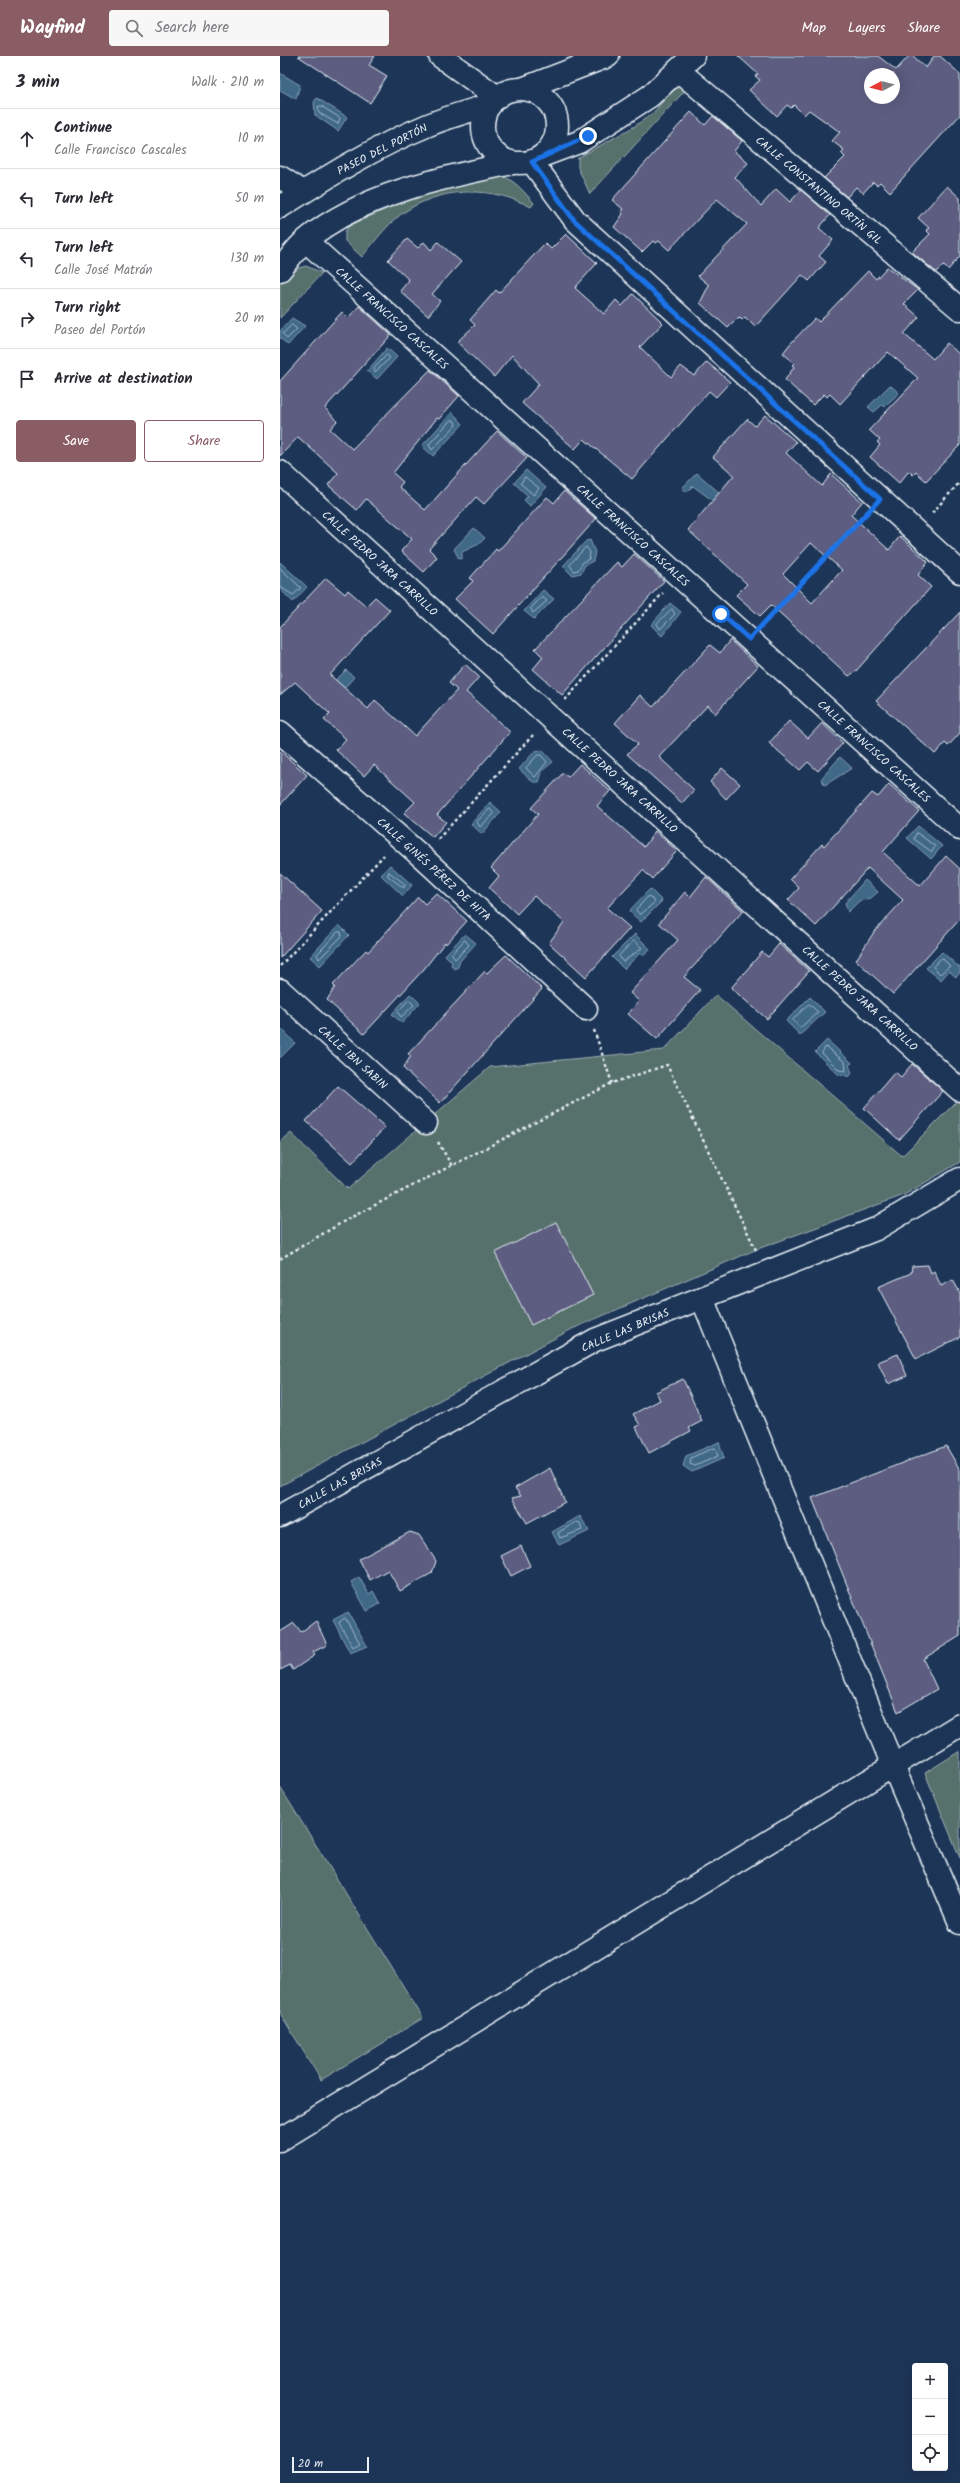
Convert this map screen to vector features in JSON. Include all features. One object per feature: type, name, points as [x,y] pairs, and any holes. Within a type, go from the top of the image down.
[{"type":"street","points":[[440,56],[494,101]]},
{"type":"street","points":[[522,89],[534,91],[545,98],[553,108],[557,120],[557,133],[552,145],[530,160],[495,154],[484,135],[483,125],[494,101],[508,91],[522,89],[608,56]]},
{"type":"street","points":[[280,270],[306,241],[339,219],[419,184],[530,160],[579,142],[650,96],[686,63]]},
{"type":"street","name":"CALLE CONSTANTINO ORTÍN GIL","points":[[686,63],[960,309]]},
{"type":"street","name":"PASEO DEL PORTÓN","points":[[280,207],[327,177],[404,136],[428,125],[494,101]]},
{"type":"street","points":[[530,160],[574,220],[960,572]]},
{"type":"street","points":[[280,177],[303,192]]},
{"type":"street","name":"CALLE FRANCISCO CASCALES","points":[[306,241],[960,829]]},
{"type":"street","name":"CALLE PEDRO JARA CARRILLO","points":[[280,472],[960,1090]]},
{"type":"street","name":"CALLE GINÉS PÉREZ DE HITA","points":[[280,732],[399,838],[586,1009]]},
{"type":"street","name":"CALLE IBN SABIN","points":[[280,990],[426,1123]]},
{"type":"street","name":"CALLE LAS BRISAS","points":[[280,1516],[595,1340],[876,1229],[960,1179]]},
{"type":"street","points":[[702,1298],[893,1766],[960,1923]]},
{"type":"street","points":[[280,2140],[960,1725]]},
{"type":"path","points":[[916,531],[960,482]]},
{"type":"path","points":[[749,639],[880,499]]},
{"type":"path","points":[[280,966],[399,838]]},
{"type":"path","points":[[586,1009],[612,1083]]},
{"type":"path","points":[[280,1259],[348,1219],[612,1083],[667,1065],[756,1250],[763,1247]]},
{"type":"green space","points":[[678,83],[689,86],[590,194],[578,168],[578,158],[635,126],[654,112]]},
{"type":"green space","points":[[502,176],[511,180],[523,191],[534,203],[531,207],[516,200],[486,193],[454,193],[424,201],[409,209],[384,231],[362,257],[345,241],[345,232],[349,226],[408,199],[439,188]]},
{"type":"green space","points":[[306,266],[322,273],[280,318],[280,284],[299,268]]},
{"type":"green space","points":[[716,995],[902,1156],[960,1098],[960,1162],[904,1195],[755,1250],[572,1329],[280,1486],[280,1142],[291,1133],[348,1189],[490,1067],[664,1050]]},
{"type":"green space","points":[[960,1751],[960,1858],[925,1773]]},
{"type":"green space","points":[[280,1787],[423,2018],[321,2080],[280,2013]]},
{"type":"water","points":[[280,73],[300,85],[296,99],[280,90]]},
{"type":"water","points":[[317,98],[347,117],[338,131],[315,115],[314,102]]},
{"type":"water","points":[[292,318],[305,326],[288,345],[280,338],[280,331]]},
{"type":"water","points":[[387,348],[397,357],[377,379],[367,371]]},
{"type":"water","points":[[890,385],[899,393],[884,407],[882,405],[874,412],[868,407]]},
{"type":"water","points":[[452,412],[463,424],[433,456],[422,446]]},
{"type":"water","points":[[526,470],[546,488],[530,506],[524,500],[528,496],[514,483]]},
{"type":"water","points":[[697,473],[723,496],[716,503],[693,486],[687,492],[682,488]]},
{"type":"water","points":[[474,528],[485,538],[479,544],[462,552],[462,558],[459,559],[454,549]]},
{"type":"water","points":[[590,540],[595,552],[593,561],[585,565],[581,573],[572,575],[563,566],[586,541]]},
{"type":"water","points":[[280,562],[307,587],[293,602],[280,589]]},
{"type":"water","points":[[543,590],[554,599],[534,619],[524,611]]},
{"type":"water","points":[[670,603],[681,612],[662,636],[651,625]]},
{"type":"water","points":[[346,670],[354,677],[335,699],[325,691]]},
{"type":"water","points":[[542,750],[553,762],[543,770],[539,782],[533,782],[519,769],[535,751]]},
{"type":"water","points":[[840,757],[852,768],[825,785],[821,779]]},
{"type":"water","points":[[490,802],[501,812],[482,834],[471,824]]},
{"type":"water","points":[[918,826],[942,846],[931,859],[907,838]]},
{"type":"water","points":[[390,865],[412,885],[403,896],[381,875]]},
{"type":"water","points":[[865,880],[878,892],[871,898],[859,901],[848,912],[845,903]]},
{"type":"water","points":[[650,889],[662,901],[641,922],[629,911]]},
{"type":"water","points":[[339,925],[349,935],[320,966],[310,957]]},
{"type":"water","points":[[465,934],[476,943],[460,961],[458,967],[454,969],[451,965],[452,962],[445,955]]},
{"type":"water","points":[[635,934],[650,949],[643,955],[640,953],[624,969],[612,957]]},
{"type":"water","points":[[942,952],[960,968],[960,973],[956,977],[949,971],[941,980],[926,968]]},
{"type":"water","points":[[410,994],[420,1003],[402,1023],[392,1014]]},
{"type":"water","points":[[810,997],[825,1012],[800,1035],[786,1021]]},
{"type":"water","points":[[282,1029],[295,1043],[280,1058],[280,1031]]},
{"type":"water","points":[[827,1040],[852,1063],[849,1065],[852,1073],[849,1077],[842,1074],[840,1076],[815,1052]]},
{"type":"water","points":[[719,1442],[724,1458],[692,1472],[683,1466],[686,1456]]},
{"type":"water","points":[[580,1516],[589,1531],[559,1545],[552,1532]]},
{"type":"water","points":[[359,1577],[369,1594],[373,1591],[380,1604],[367,1611],[351,1582]]},
{"type":"water","points":[[348,1612],[367,1646],[350,1653],[333,1620]]},
{"type":"building","points":[[298,56],[375,56],[369,65],[387,76],[370,103]]},
{"type":"building","points":[[738,56],[878,56],[893,68],[864,68],[864,104],[900,104],[900,68],[898,68],[909,56],[913,56],[926,68],[934,56],[940,56],[960,74],[960,115],[890,192],[880,182],[877,185],[873,182],[863,193],[856,187],[847,197],[824,178],[845,157],[841,153],[844,150],[832,141],[840,132],[809,110],[804,115],[794,105],[791,108],[787,105],[777,116],[749,90],[760,80],[755,76],[758,74]]},
{"type":"building","points":[[691,112],[705,125],[713,116],[742,141],[734,151],[748,163],[735,177],[761,206],[776,189],[790,202],[801,190],[830,215],[819,228],[833,240],[819,256],[826,262],[809,281],[802,275],[755,327],[745,317],[742,320],[739,317],[728,328],[700,303],[709,285],[698,276],[747,224],[717,199],[669,250],[659,241],[656,243],[653,241],[642,252],[614,227],[623,214],[621,211],[623,209],[612,200]]},
{"type":"building","points":[[947,186],[960,198],[960,256],[948,270],[943,265],[936,272],[912,252],[930,234],[926,230],[929,228],[918,218]]},
{"type":"building","points":[[566,234],[597,263],[575,288],[604,314],[616,300],[622,306],[633,294],[663,323],[640,347],[671,377],[681,366],[694,376],[707,362],[730,382],[716,397],[709,391],[632,479],[584,439],[575,449],[522,403],[539,384],[512,355],[494,377],[457,342],[475,325],[470,320],[496,290],[499,293],[545,243],[551,249]]},
{"type":"building","points":[[407,239],[418,248],[424,242],[431,250],[438,242],[461,262],[432,294],[440,301],[428,316],[400,291],[409,280],[388,260]]},
{"type":"building","points":[[887,267],[918,290],[904,304],[919,317],[904,334],[933,359],[947,343],[960,355],[960,445],[926,481],[916,472],[913,475],[909,471],[899,483],[870,457],[880,445],[877,442],[880,440],[869,430],[918,378],[888,352],[840,404],[830,394],[827,397],[824,394],[813,405],[785,380],[794,367],[792,365],[794,363],[783,353],[790,344],[815,318],[819,322],[868,271],[876,279]]},
{"type":"building","points":[[359,306],[391,335],[325,408],[337,421],[330,429],[352,449],[430,370],[459,396],[439,419],[437,418],[393,473],[403,482],[399,487],[425,510],[497,431],[527,458],[484,504],[476,497],[429,549],[437,557],[424,572],[401,551],[412,539],[366,499],[357,510],[328,485],[338,473],[298,437],[280,456],[280,381],[342,312],[348,318]]},
{"type":"building","points":[[765,415],[796,442],[786,453],[822,486],[831,474],[862,502],[851,515],[889,550],[900,536],[928,562],[918,575],[931,587],[856,671],[849,676],[771,605],[760,616],[736,595],[747,584],[688,530],[734,475],[713,457],[747,419],[755,426]],"holes":[[[811,543],[842,570],[812,603],[783,574]]]},
{"type":"building","points":[[564,491],[596,519],[493,634],[455,599],[473,581],[470,578],[496,549],[498,551],[547,497],[554,503]]},
{"type":"building","points":[[634,554],[664,581],[562,695],[533,669],[543,657],[535,649],[617,562],[622,567]]},
{"type":"building","points":[[326,578],[345,594],[348,590],[366,606],[375,597],[390,610],[330,675],[368,709],[375,700],[415,736],[457,690],[449,683],[465,664],[479,677],[466,692],[510,732],[437,815],[446,822],[433,837],[404,813],[415,802],[374,765],[364,776],[336,750],[346,739],[324,720],[330,714],[295,682],[280,695],[280,627]]},
{"type":"building","points":[[960,612],[960,733],[948,746],[945,743],[935,754],[876,701]]},
{"type":"building","points":[[730,640],[758,666],[715,714],[708,705],[659,757],[694,790],[682,803],[627,754],[638,744],[615,723],[640,695],[653,707],[710,645],[720,653]]},
{"type":"building","points":[[789,721],[808,738],[822,723],[843,743],[818,771],[808,762],[800,770],[769,743]]},
{"type":"building","points":[[280,751],[307,775],[280,805]]},
{"type":"building","points":[[580,764],[610,791],[597,806],[644,847],[655,831],[677,851],[652,879],[643,870],[607,908],[630,928],[586,977],[549,943],[564,922],[534,896],[517,914],[489,888],[499,876],[491,868],[538,814],[531,808],[563,773],[568,777]]},
{"type":"building","points":[[722,768],[740,784],[726,799],[710,782]]},
{"type":"building","points":[[889,784],[919,811],[883,852],[920,886],[946,856],[960,869],[960,919],[893,994],[856,960],[874,932],[903,900],[868,868],[816,926],[788,900],[799,888],[790,879],[822,844],[824,846],[872,793],[878,797]]},
{"type":"building","points":[[280,873],[322,911],[280,958]]},
{"type":"building","points":[[706,877],[743,911],[684,977],[700,990],[657,1039],[628,1014],[639,1001],[630,993],[678,940],[659,923],[685,892],[690,897]]},
{"type":"building","points":[[436,893],[467,921],[446,944],[445,942],[424,969],[364,1034],[327,1000],[335,987],[333,985],[366,950],[368,952],[418,897],[425,904]]},
{"type":"building","points":[[779,944],[809,971],[767,1019],[731,988],[762,952],[768,957]]},
{"type":"building","points":[[506,955],[542,989],[440,1103],[403,1068],[411,1056],[408,1054],[485,971],[487,973]]},
{"type":"building","points":[[912,1064],[943,1091],[899,1140],[864,1108],[895,1072],[901,1077]]},
{"type":"building","points":[[338,1086],[385,1127],[352,1163],[306,1121]]},
{"type":"building","points":[[556,1222],[593,1295],[531,1325],[495,1253]]},
{"type":"building","points":[[928,1265],[931,1273],[934,1271],[941,1286],[953,1280],[960,1293],[960,1337],[916,1359],[878,1287],[911,1273],[912,1266]]},
{"type":"building","points":[[898,1354],[907,1376],[888,1384],[878,1362]]},
{"type":"building","points":[[683,1379],[702,1421],[689,1428],[691,1431],[649,1453],[636,1427],[640,1425],[633,1414],[660,1400],[656,1392]]},
{"type":"building","points":[[946,1446],[960,1470],[960,1636],[923,1659],[937,1689],[898,1712],[812,1498]]},
{"type":"building","points":[[550,1468],[565,1502],[527,1523],[512,1498],[521,1496],[515,1488]]},
{"type":"building","points":[[410,1532],[419,1535],[436,1561],[432,1573],[400,1591],[388,1570],[370,1580],[359,1559]]},
{"type":"building","points":[[521,1546],[530,1566],[511,1576],[501,1556]]},
{"type":"building","points":[[316,1621],[327,1645],[313,1652],[315,1655],[293,1670],[290,1665],[280,1670],[280,1632],[294,1623],[301,1632]]},
{"type":"route","points":[[588,136],[579,142],[544,155],[532,162],[574,220],[880,499],[749,639],[721,614]]}]
